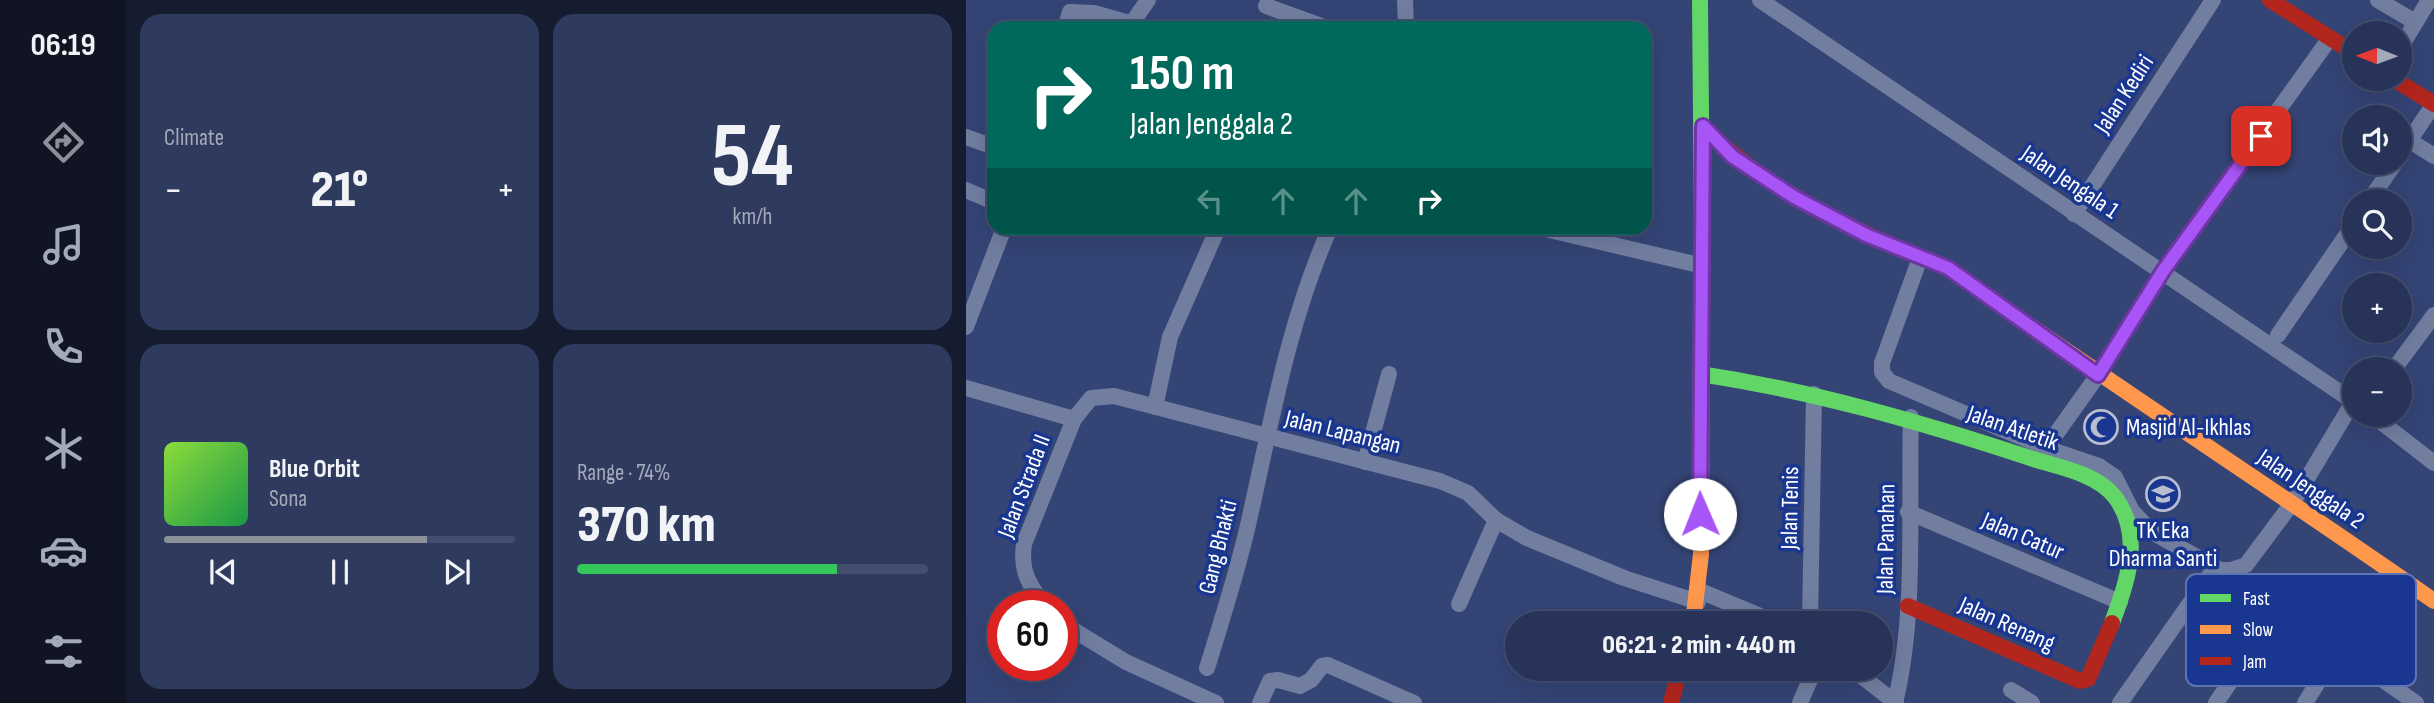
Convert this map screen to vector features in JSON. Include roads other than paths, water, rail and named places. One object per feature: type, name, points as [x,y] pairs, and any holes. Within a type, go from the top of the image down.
[{"type":"street","points":[[1141,21],[1148,0]]},
{"type":"street","points":[[1405,0],[1406,21]]},
{"type":"street","points":[[1696,611],[1699,597],[1703,266],[1700,0]]},
{"type":"street","name":"Jalan Jengala 1","points":[[1760,0],[2342,394]]},
{"type":"street","name":"Jalan Kediri","points":[[2074,214],[2213,0]]},
{"type":"street","points":[[2270,0],[2342,46]]},
{"type":"street","points":[[2378,0],[2415,22]]},
{"type":"street","points":[[2412,27],[2429,0]]},
{"type":"street","points":[[1266,6],[1308,21]]},
{"type":"street","points":[[1067,13],[1094,13],[1122,21]]},
{"type":"street","points":[[2046,448],[2098,375],[2163,271],[2330,38]]},
{"type":"street","points":[[2412,90],[2434,104],[2412,138]]},
{"type":"street","name":"Jalan Jenggala 2","points":[[1703,126],[1733,157],[1794,197],[1866,235],[1948,268],[2098,375],[2293,502],[2396,574]]},
{"type":"street","points":[[966,137],[987,144]]},
{"type":"street","points":[[2412,142],[2434,156]]},
{"type":"street","points":[[966,190],[987,199]]},
{"type":"street","points":[[966,327],[1001,235]]},
{"type":"street","points":[[1155,407],[1170,337],[1215,235]]},
{"type":"street","name":"Gang Bhakti","points":[[1207,668],[1233,586],[1307,279],[1326,235]]},
{"type":"street","points":[[1571,235],[1703,266]]},
{"type":"street","points":[[2278,335],[2342,241]]},
{"type":"street","points":[[1920,258],[1882,363],[1882,372],[1901,389],[2046,448],[2099,466],[2115,477],[2132,511],[2152,531],[2220,570],[2246,565],[2293,502],[2342,420]]},
{"type":"street","points":[[2403,357],[2434,315]]},
{"type":"street","points":[[1365,461],[1389,374]]},
{"type":"street","name":"Jalan Atletik","points":[[1700,374],[1814,394],[1911,417],[2103,483],[2123,508],[2133,543],[2120,602],[2088,680]]},
{"type":"street","points":[[966,387],[1073,419]]},
{"type":"street","name":"Jalan Tenis","points":[[1811,611],[1814,394]]},
{"type":"street","name":"Jalan Lapangan","points":[[1073,419],[1091,398],[1114,396],[1449,485],[1468,494],[1496,520],[1527,538],[1624,578],[1741,611]]},
{"type":"street","name":"Jalan Panahan","points":[[1895,703],[1904,661],[1908,606],[1911,417]]},
{"type":"street","name":"Jalan Strada II","points":[[1034,590],[1024,574],[1021,561],[1024,544],[1073,419]]},
{"type":"street","points":[[2388,427],[2434,463]]},
{"type":"street","name":"Jalan Catur","points":[[1908,512],[2120,602]]},
{"type":"street","points":[[1459,604],[1496,520]]},
{"type":"street","name":"Jalan Jenggala 2","points":[[2416,588],[2434,601]]},
{"type":"street","name":"Jalan Renang","points":[[1908,606],[2080,681],[2088,680]]},
{"type":"street","points":[[2120,703],[2186,609]]},
{"type":"street","points":[[1078,633],[1126,662],[1216,703]]},
{"type":"street","points":[[1260,703],[1270,681],[1278,680],[1300,686],[1311,680],[1322,666],[1328,665],[1414,703]]},
{"type":"street","points":[[1671,703],[1677,681]]},
{"type":"street","points":[[1800,703],[1809,681]]},
{"type":"street","points":[[1867,681],[1895,703]]},
{"type":"street","points":[[2216,703],[2227,686]]},
{"type":"street","points":[[2305,703],[2316,686]]},
{"type":"street","points":[[2392,686],[2415,703]]},
{"type":"street","points":[[2011,690],[2032,703]]},
{"type":"place","name":"Masjid Al-Ikhlas","points":[[2101,427]]},
{"type":"place","name":"TK Eka Dharma Santi","points":[[2163,494]]}]
